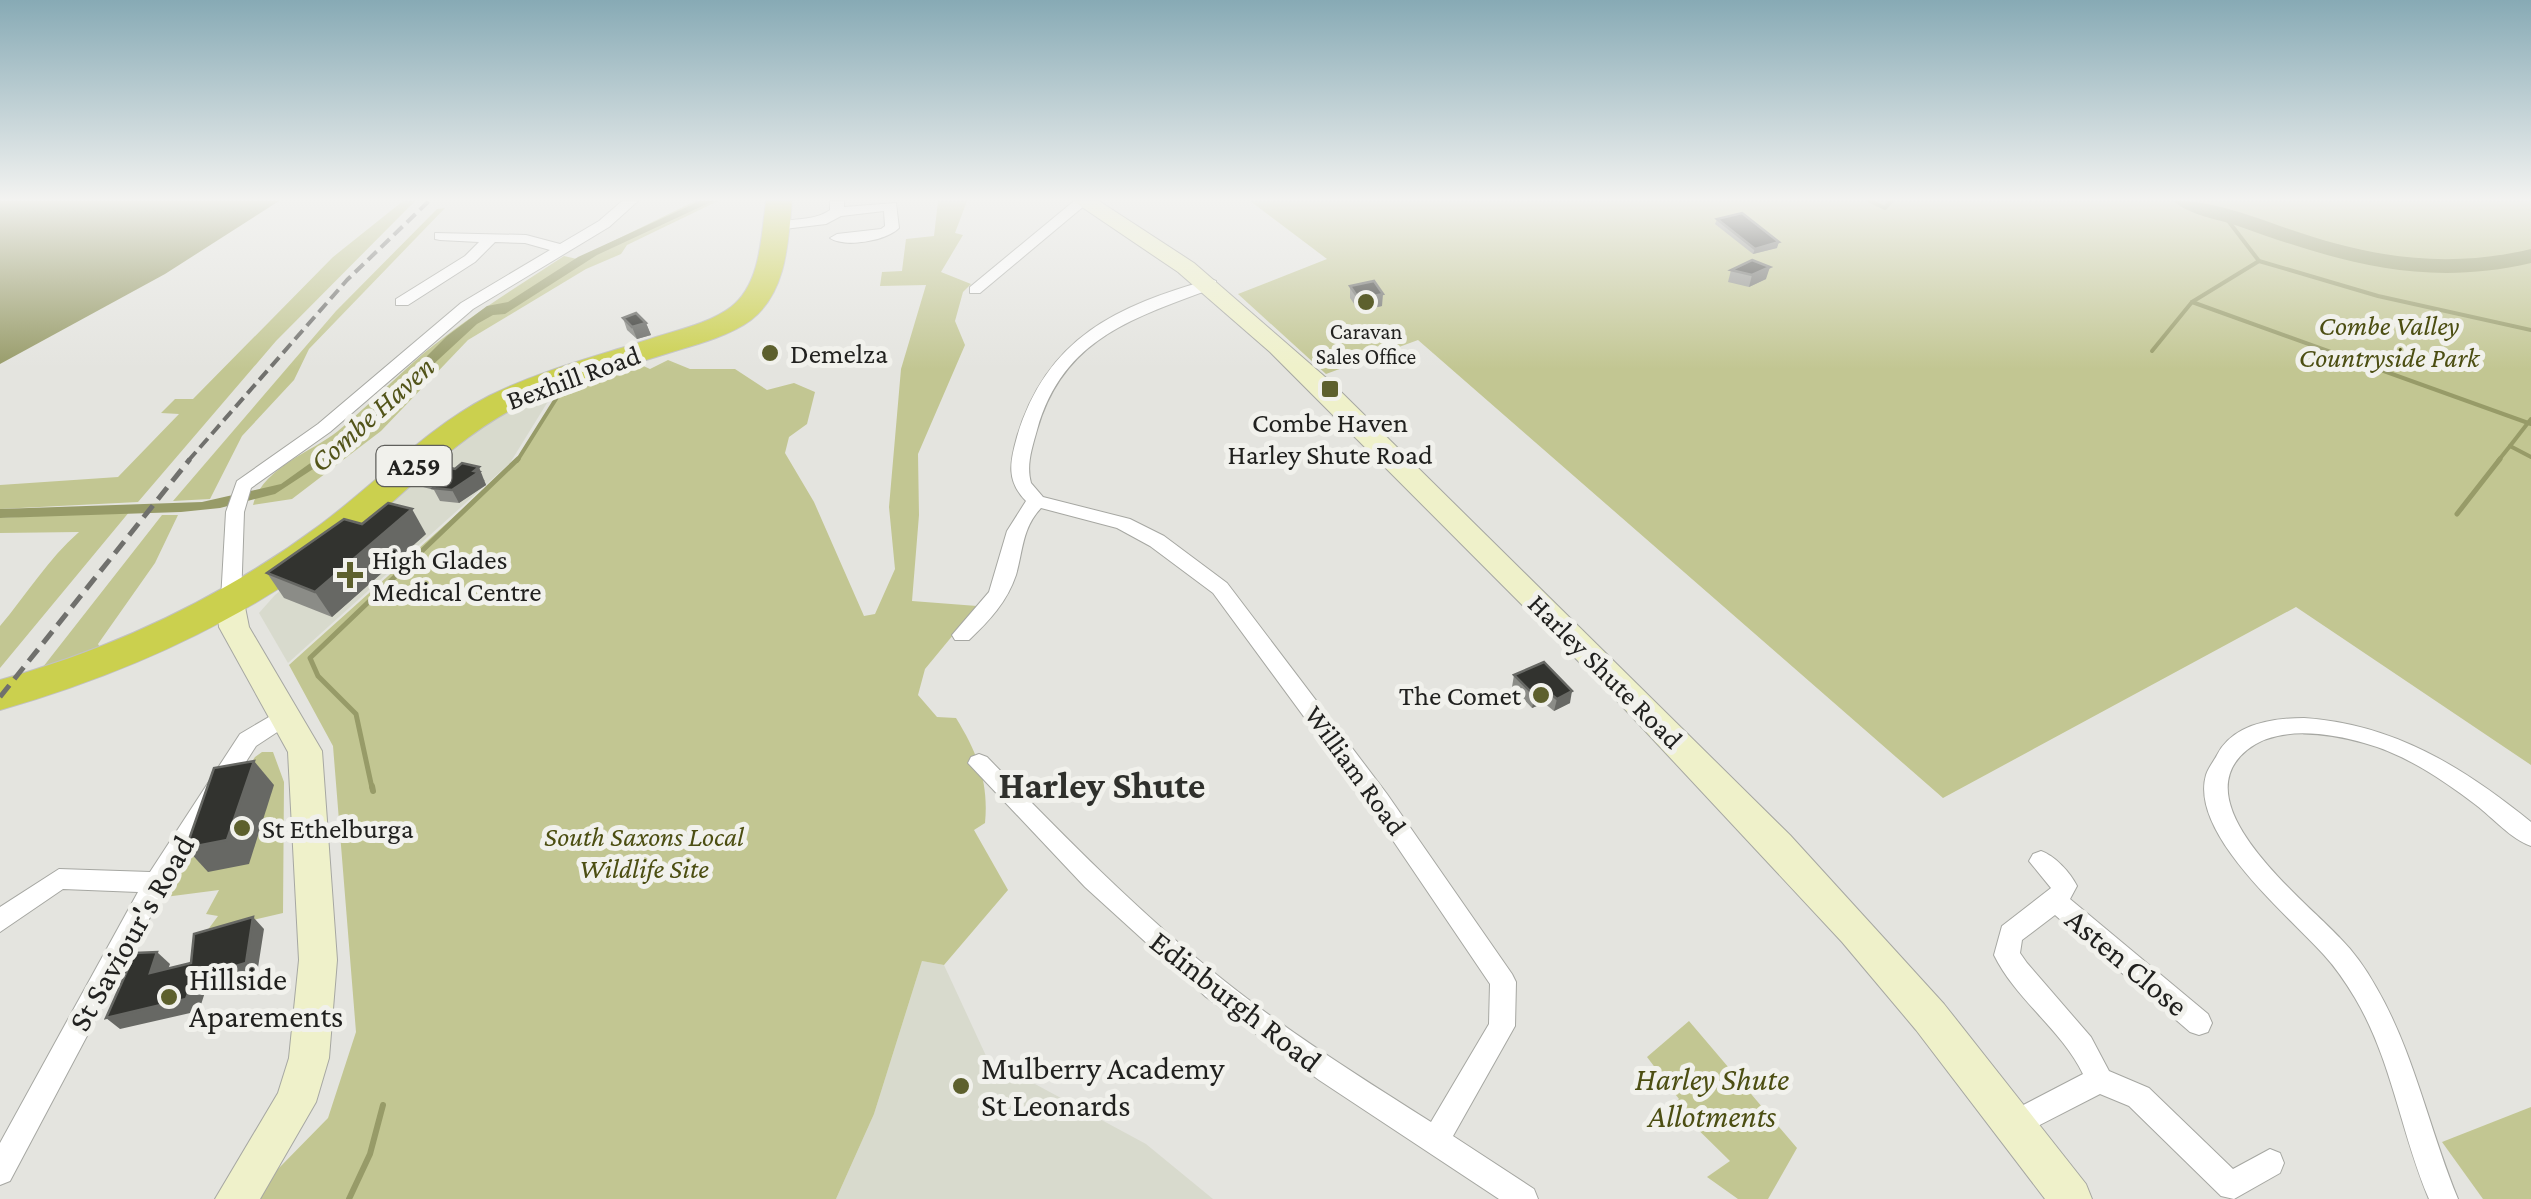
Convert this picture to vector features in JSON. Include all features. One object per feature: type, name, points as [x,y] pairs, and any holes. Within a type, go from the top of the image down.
[{"type":"highway","name":"Bexhill Road","points":[[0,694],[82,672],[231,600],[336,532],[448,436],[495,405],[739,315],[754,300],[769,274],[771,257]]},
{"type":"main road","name":"Harley Shute Road","points":[[1175,257],[1211,284],[1608,671],[1798,867],[1893,969],[2016,1123],[2071,1199]]},
{"type":"main road","points":[[231,600],[234,628],[306,751],[316,1002],[308,1058],[296,1102],[236,1199]]},
{"type":"street","points":[[402,302],[472,257]]},
{"type":"street","points":[[231,600],[235,512],[243,485],[324,428],[467,306],[551,257]]},
{"type":"street","points":[[975,290],[1016,257]]},
{"type":"street","points":[[962,636],[986,612],[1002,586],[1017,520],[1037,501],[1021,489],[1017,475],[1031,410],[1048,373],[1106,326],[1211,284]]},
{"type":"street","name":"William Road","points":[[1037,501],[1123,522],[1220,588],[1265,644],[1485,953],[1503,982],[1502,1026],[1436,1140]]},
{"type":"street","name":"St Saviour's Road","points":[[0,1170],[156,882],[248,740],[286,715]]},
{"type":"street","points":[[2444,1199],[2407,1107],[2386,1033],[2366,993],[2333,947],[2269,884],[2233,840],[2217,802],[2218,766],[2239,742],[2277,726],[2326,726],[2421,756],[2472,788],[2531,836]]},
{"type":"street","name":"Edinburgh Road","points":[[979,762],[1110,900],[1216,990],[1338,1081],[1524,1199]]},
{"type":"street","name":"Asten Close","points":[[2042,861],[2064,886],[2056,901],[2011,934],[2007,956],[2023,982],[2084,1044],[2099,1080]]},
{"type":"street","points":[[0,921],[58,879],[156,882]]},
{"type":"street","name":"Asten Close","points":[[2056,901],[2199,1023]]},
{"type":"street","points":[[2016,1123],[2099,1080],[2139,1097],[2231,1186],[2270,1162]]},
{"type":"shaded area","points":[[555,390],[510,463],[288,663],[259,613],[275,595],[489,422]]},
{"type":"shaded area","name":"Mulberry Academy St Leonards","points":[[922,961],[944,965],[987,1058],[1146,1144],[1213,1199],[836,1199],[874,1114]]},
{"type":"green space","points":[[333,257],[359,257],[276,341],[138,502],[0,509],[0,485],[118,477],[179,414],[161,413],[175,399],[193,399]]},
{"type":"green space","points":[[390,257],[398,257],[309,349],[294,380],[242,436],[210,499],[173,501],[336,311]]},
{"type":"green space","points":[[563,257],[614,257],[586,269],[468,340],[381,431],[292,499],[253,505],[258,492],[276,471],[338,431],[424,353]]},
{"type":"green space","name":"South Saxons Local Wildlife Site","points":[[904,257],[950,257],[941,272],[971,284],[963,292],[955,321],[965,345],[918,454],[919,515],[912,601],[977,606],[925,669],[918,695],[937,717],[956,718],[970,743],[980,768],[986,808],[985,823],[974,830],[1008,890],[944,965],[922,961],[874,1114],[836,1199],[258,1199],[277,1170],[328,1118],[356,1032],[333,746],[289,665],[515,462],[561,389],[639,364],[650,369],[668,360],[690,369],[735,369],[767,390],[794,383],[815,392],[807,424],[789,437],[785,453],[814,502],[864,616],[875,614],[895,569],[889,507],[901,369],[926,285],[880,286],[882,272],[902,271]]},
{"type":"green space","name":"Combe Valley Countryside Park","points":[[1324,257],[2531,257],[2531,765],[2296,607],[1943,798],[1418,340],[1326,374],[1238,294],[1327,259]]},
{"type":"green space","points":[[130,511],[0,668],[0,626],[79,532],[0,533],[0,518]]},
{"type":"green space","points":[[162,515],[178,515],[155,563],[98,644],[105,657],[32,681]]},
{"type":"green space","points":[[273,752],[284,782],[283,913],[207,931],[218,916],[206,914],[219,890],[165,897],[255,757]]},
{"type":"green space","name":"Harley Shute Allotments","points":[[1689,1021],[1797,1148],[1768,1199],[1738,1199],[1707,1177],[1730,1161],[1673,1105],[1679,1099],[1647,1057]]},
{"type":"green space","points":[[2531,1107],[2531,1199],[2483,1199],[2442,1142]]},
{"type":"water","points":[[0,257],[192,257],[165,274],[0,364]]},
{"type":"water","points":[[578,257],[594,257],[505,314],[493,315],[477,324],[336,454],[275,494],[220,508],[181,512],[0,518],[0,509],[202,502],[281,484],[344,439],[447,336],[487,306],[508,302]]},
{"type":"building","points":[[1752,260],[1770,267],[1752,275],[1731,270]]},
{"type":"building","points":[[1374,281],[1383,294],[1359,299],[1350,286]]},
{"type":"building","points":[[636,313],[646,323],[632,327],[623,318]]},
{"type":"building","points":[[429,463],[455,469],[462,463],[479,467],[474,471],[479,472],[452,490],[433,488],[440,481],[416,474]]},
{"type":"building","points":[[388,503],[412,509],[315,592],[267,573],[344,519],[362,524]]},
{"type":"building","points":[[1544,662],[1572,691],[1557,699],[1547,691],[1535,696],[1514,675]]},
{"type":"building","points":[[254,761],[227,840],[186,848],[214,768]]},
{"type":"building","points":[[253,917],[246,963],[194,978],[186,999],[106,1018],[135,953],[157,952],[150,973],[191,963],[194,934]]},
{"type":"waterway","points":[[2256,257],[2259,261]]},
{"type":"waterway","name":"Combe Haven","points":[[2355,257],[2442,269],[2486,267],[2527,257]]},
{"type":"waterway","points":[[2192,302],[2259,261]]},
{"type":"waterway","points":[[2259,261],[2378,296],[2531,330]]},
{"type":"waterway","points":[[2152,351],[2192,302]]},
{"type":"waterway","points":[[2192,302],[2528,423]]},
{"type":"waterway","points":[[517,461],[561,391]]},
{"type":"waterway","points":[[2528,423],[2531,419]]},
{"type":"waterway","points":[[2510,446],[2528,423]]},
{"type":"waterway","points":[[2498,461],[2510,446]]},
{"type":"waterway","points":[[2510,446],[2531,457]]},
{"type":"waterway","points":[[372,788],[356,714],[318,676],[310,658],[518,459]]},
{"type":"waterway","points":[[2457,514],[2500,459]]},
{"type":"waterway","points":[[372,786],[373,791]]},
{"type":"waterway","points":[[349,1199],[370,1154],[383,1105]]},
{"type":"railway","points":[[188,461],[371,257]]},
{"type":"railway","points":[[0,697],[190,459]]},
{"type":"place","name":"Caravan Sales Office","points":[[1366,302]]},
{"type":"place","name":"Demelza","points":[[770,353]]},
{"type":"place","name":"Combe Haven Harley Shute Road","points":[[1330,389]]},
{"type":"place","name":"High Glades Medical Centre","points":[[350,575]]},
{"type":"place","name":"The Comet","points":[[1541,695]]},
{"type":"place","name":"St Ethelburga","points":[[242,828]]},
{"type":"place","name":"Hillside Aparements","points":[[169,997]]},
{"type":"place","name":"Mulberry Academy St Leonards","points":[[961,1086]]},
{"type":"district","name":"Harley Shute","points":[[1102,785]]}]
